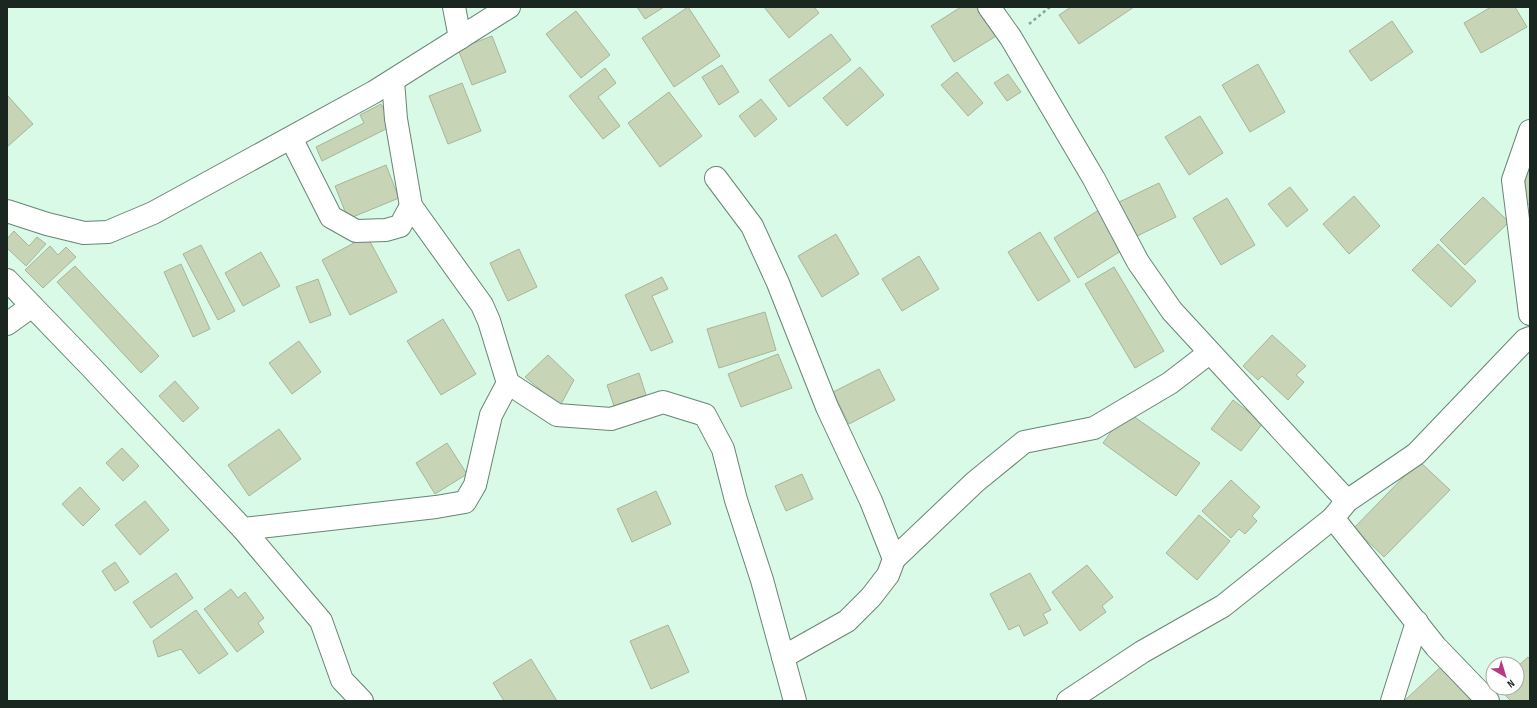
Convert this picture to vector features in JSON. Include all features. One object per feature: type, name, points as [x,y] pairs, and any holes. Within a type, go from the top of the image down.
[{"type":"street","points":[[454,7],[460,38]]},
{"type":"street","points":[[7,211],[48,224],[84,233],[108,232],[153,213],[393,81],[509,7]]},
{"type":"street","points":[[989,7],[1011,38],[1090,172],[1138,262],[1172,311],[1340,509],[1417,622],[1436,647],[1488,701]]},
{"type":"street","points":[[393,81],[396,119],[411,206],[482,305],[489,321],[508,384],[557,415],[611,418],[664,402],[705,415],[723,449],[736,500],[762,580],[795,701]]},
{"type":"street","points":[[1530,130],[1513,180],[1530,314]]},
{"type":"street","points":[[291,138],[331,217],[356,231],[386,230],[400,226],[411,206]]},
{"type":"street","points":[[716,178],[752,226],[778,282],[827,407],[871,501],[894,559]]},
{"type":"street","points":[[7,280],[243,529],[321,621],[342,680],[362,701]]},
{"type":"street","points":[[7,324],[32,306]]},
{"type":"street","points":[[1068,701],[1142,652],[1223,606],[1340,509],[1416,454],[1525,340],[1530,338]]},
{"type":"street","points":[[783,658],[847,621],[871,598],[888,575],[894,559],[975,482],[1024,442],[1094,428],[1170,383],[1209,353]]},
{"type":"street","points":[[243,529],[436,507],[465,502],[475,485],[491,415],[508,384]]},
{"type":"street","points":[[1392,701],[1417,622]]},
{"type":"building","points":[[637,7],[664,7],[645,19]]},
{"type":"building","points":[[688,7],[720,56],[674,87],[642,38]]},
{"type":"building","points":[[764,7],[814,7],[819,13],[789,38]]},
{"type":"building","points":[[961,7],[984,7],[1001,33],[954,62],[931,26]]},
{"type":"building","points":[[1071,7],[1134,7],[1079,44],[1059,15]]},
{"type":"building","points":[[1491,7],[1515,7],[1527,27],[1481,53],[1464,23]]},
{"type":"building","points":[[576,11],[610,55],[581,78],[546,34]]},
{"type":"building","points":[[1392,21],[1413,52],[1371,81],[1349,51]]},
{"type":"building","points":[[831,34],[851,60],[789,107],[769,80]]},
{"type":"building","points":[[492,36],[506,72],[472,85],[458,49]]},
{"type":"building","points":[[1258,64],[1285,112],[1250,132],[1222,85]]},
{"type":"building","points":[[722,65],[739,92],[719,105],[702,77]]},
{"type":"building","points":[[860,67],[884,95],[847,126],[823,98]]},
{"type":"building","points":[[605,68],[616,83],[598,97],[620,126],[603,139],[569,96]]},
{"type":"building","points":[[957,72],[983,103],[968,116],[941,85]]},
{"type":"building","points":[[1008,74],[1021,92],[1007,101],[994,83]]},
{"type":"building","points":[[462,83],[481,131],[448,144],[429,96]]},
{"type":"building","points":[[669,92],[702,136],[660,167],[628,123]]},
{"type":"building","points":[[8,96],[33,124],[7,147],[7,97]]},
{"type":"building","points":[[761,99],[777,119],[755,137],[739,116]]},
{"type":"building","points":[[381,104],[392,126],[322,161],[316,147],[364,123],[360,115]]},
{"type":"building","points":[[1200,116],[1223,153],[1189,175],[1165,137]]},
{"type":"building","points":[[1530,164],[1530,204],[1527,205],[1524,165]]},
{"type":"building","points":[[386,165],[399,198],[348,219],[335,186]]},
{"type":"building","points":[[1159,183],[1176,217],[1131,239],[1115,204]]},
{"type":"building","points":[[1290,187],[1308,210],[1287,227],[1268,204]]},
{"type":"building","points":[[1354,196],[1380,226],[1349,254],[1323,224]]},
{"type":"building","points":[[1483,197],[1509,222],[1465,265],[1440,240]]},
{"type":"building","points":[[1227,198],[1255,245],[1221,265],[1193,218]]},
{"type":"building","points":[[1099,210],[1124,249],[1078,278],[1054,238]]},
{"type":"building","points":[[14,231],[29,246],[37,237],[46,244],[26,266],[7,248],[7,239]]},
{"type":"building","points":[[1040,232],[1070,281],[1038,301],[1008,252]]},
{"type":"building","points":[[836,234],[859,274],[822,297],[798,256]]},
{"type":"building","points":[[367,236],[397,292],[350,315],[322,260]]},
{"type":"building","points":[[1438,244],[1476,281],[1451,307],[1412,270]]},
{"type":"building","points":[[201,245],[235,311],[218,320],[183,254]]},
{"type":"building","points":[[50,246],[58,255],[66,247],[76,257],[43,288],[25,270]]},
{"type":"building","points":[[519,249],[537,287],[508,301],[490,263]]},
{"type":"building","points":[[261,252],[280,286],[243,306],[225,273]]},
{"type":"building","points":[[919,256],[939,289],[902,311],[882,279]]},
{"type":"building","points":[[181,264],[210,329],[193,337],[164,272]]},
{"type":"building","points":[[75,266],[159,356],[141,373],[57,282]]},
{"type":"building","points":[[1114,267],[1164,351],[1135,368],[1085,284]]},
{"type":"building","points":[[662,277],[668,289],[652,296],[673,342],[651,351],[625,295]]},
{"type":"building","points":[[318,279],[331,315],[310,323],[296,287]]},
{"type":"building","points":[[765,312],[776,350],[719,368],[707,329]]},
{"type":"building","points":[[443,319],[476,374],[441,395],[407,341]]},
{"type":"building","points":[[1272,335],[1306,366],[1296,375],[1304,382],[1288,400],[1262,376],[1258,380],[1243,366]]},
{"type":"building","points":[[299,341],[321,372],[292,394],[269,363]]},
{"type":"building","points":[[778,354],[792,388],[741,407],[728,374]]},
{"type":"building","points":[[548,355],[574,380],[560,406],[525,377]]},
{"type":"building","points":[[879,369],[895,400],[849,424],[833,392]]},
{"type":"building","points":[[639,373],[646,395],[614,406],[607,385]]},
{"type":"building","points":[[175,381],[199,408],[183,422],[159,396]]},
{"type":"building","points":[[1233,400],[1263,423],[1241,451],[1211,429]]},
{"type":"building","points":[[1126,411],[1200,463],[1176,496],[1103,443]]},
{"type":"building","points":[[279,429],[301,459],[249,496],[228,465]]},
{"type":"building","points":[[447,443],[467,474],[435,494],[416,463]]},
{"type":"building","points":[[122,448],[139,466],[123,481],[106,463]]},
{"type":"building","points":[[1419,461],[1450,490],[1384,557],[1354,528]]},
{"type":"building","points":[[802,474],[813,499],[786,511],[775,486]]},
{"type":"building","points":[[1231,480],[1260,507],[1252,516],[1257,521],[1245,534],[1239,529],[1231,538],[1202,511]]},
{"type":"building","points":[[80,487],[100,509],[83,526],[62,504]]},
{"type":"building","points":[[656,491],[671,524],[632,542],[617,509]]},
{"type":"building","points":[[145,501],[169,530],[140,555],[115,525]]},
{"type":"building","points":[[1199,515],[1230,541],[1197,580],[1166,553]]},
{"type":"building","points":[[115,562],[129,582],[115,591],[102,571]]},
{"type":"building","points":[[1087,565],[1113,597],[1102,606],[1106,612],[1080,631],[1052,592]]},
{"type":"building","points":[[176,573],[193,598],[151,628],[133,602]]},
{"type":"building","points":[[1030,573],[1051,610],[1043,614],[1048,623],[1024,636],[1019,625],[1009,630],[990,594]]},
{"type":"building","points":[[231,589],[238,598],[245,592],[264,618],[258,623],[264,632],[237,652],[204,609]]},
{"type":"building","points":[[196,610],[228,654],[199,674],[181,649],[158,657],[153,641]]},
{"type":"building","points":[[668,625],[689,672],[651,689],[630,641]]},
{"type":"building","points":[[1528,657],[1530,660],[1530,701],[1511,701],[1506,696],[1525,696],[1525,660]]},
{"type":"building","points":[[531,659],[557,701],[504,701],[493,683]]},
{"type":"building","points":[[1445,663],[1473,696],[1467,701],[1404,701]]}]
